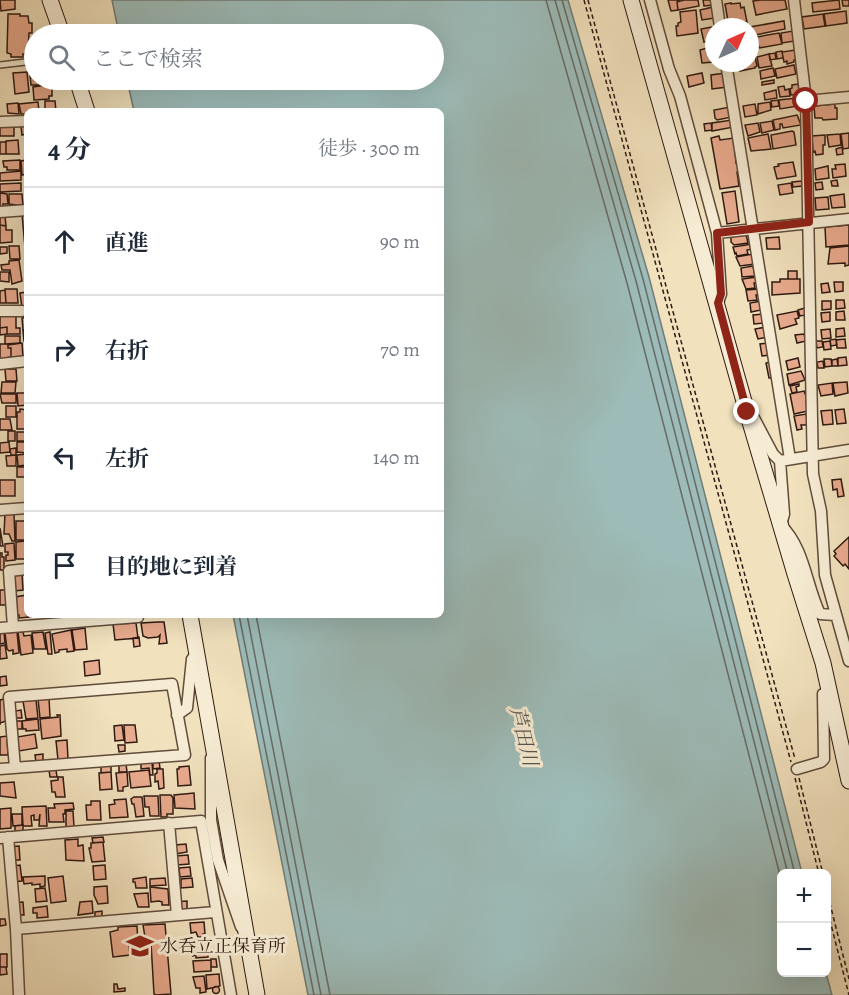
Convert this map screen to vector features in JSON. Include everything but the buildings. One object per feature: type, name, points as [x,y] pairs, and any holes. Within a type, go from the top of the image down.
[{"type":"street","points":[[50,0],[58,24]]},
{"type":"street","points":[[631,0],[747,412],[823,663],[849,781]]},
{"type":"street","points":[[650,0],[669,69],[680,96],[717,233],[721,294],[718,303]]},
{"type":"street","points":[[716,0],[719,18]]},
{"type":"street","points":[[795,0],[806,101],[813,474],[821,511],[825,575],[849,661]]},
{"type":"street","points":[[727,72],[753,228],[785,460],[782,525]]},
{"type":"street","points":[[80,90],[86,108]]},
{"type":"street","points":[[806,101],[849,97]]},
{"type":"street","points":[[0,122],[24,121]]},
{"type":"street","points":[[0,212],[24,210]]},
{"type":"street","points":[[717,233],[849,219]]},
{"type":"street","points":[[0,311],[22,311]]},
{"type":"street","points":[[0,364],[24,361]]},
{"type":"street","points":[[747,412],[754,418],[773,454],[785,460],[849,450]]},
{"type":"street","points":[[0,510],[24,508]]},
{"type":"street","points":[[782,525],[790,533],[803,562],[820,614],[836,615]]},
{"type":"street","points":[[13,627],[9,571],[24,569]]},
{"type":"street","points":[[0,628],[48,620],[93,618]]},
{"type":"street","points":[[191,618],[257,995]]},
{"type":"street","points":[[177,715],[187,708],[192,659],[197,654]]},
{"type":"street","points":[[0,769],[15,768],[184,755],[172,684],[9,697],[15,768]]},
{"type":"street","points":[[797,769],[824,759],[823,694],[830,692]]},
{"type":"street","points":[[214,749],[210,762],[206,820],[216,912],[231,995]]},
{"type":"street","points":[[19,995],[16,929],[4,837],[206,820]]},
{"type":"street","points":[[206,820],[238,922],[246,934]]},
{"type":"street","points":[[169,824],[177,915]]},
{"type":"street","points":[[16,929],[216,912]]},
{"type":"lane","points":[[0,65],[24,62]]},
{"type":"path","points":[[584,0],[818,869]]},
{"type":"path","points":[[588,0],[797,769],[822,869]]},
{"type":"path","points":[[831,908],[849,979]]},
{"type":"path","points":[[831,923],[849,995]]},
{"type":"water","name":"芦田川","points":[[112,0],[568,0],[649,277],[801,869],[777,869],[777,977],[827,977],[832,995],[308,995],[234,618],[444,618],[444,108],[133,108],[129,90],[444,90],[444,24],[117,24]]},
{"type":"place","name":"水呑立正保育所","points":[[140,946]]},
{"type":"route","points":[[747,412],[718,303],[721,294],[717,233],[809,222],[806,101]]}]
